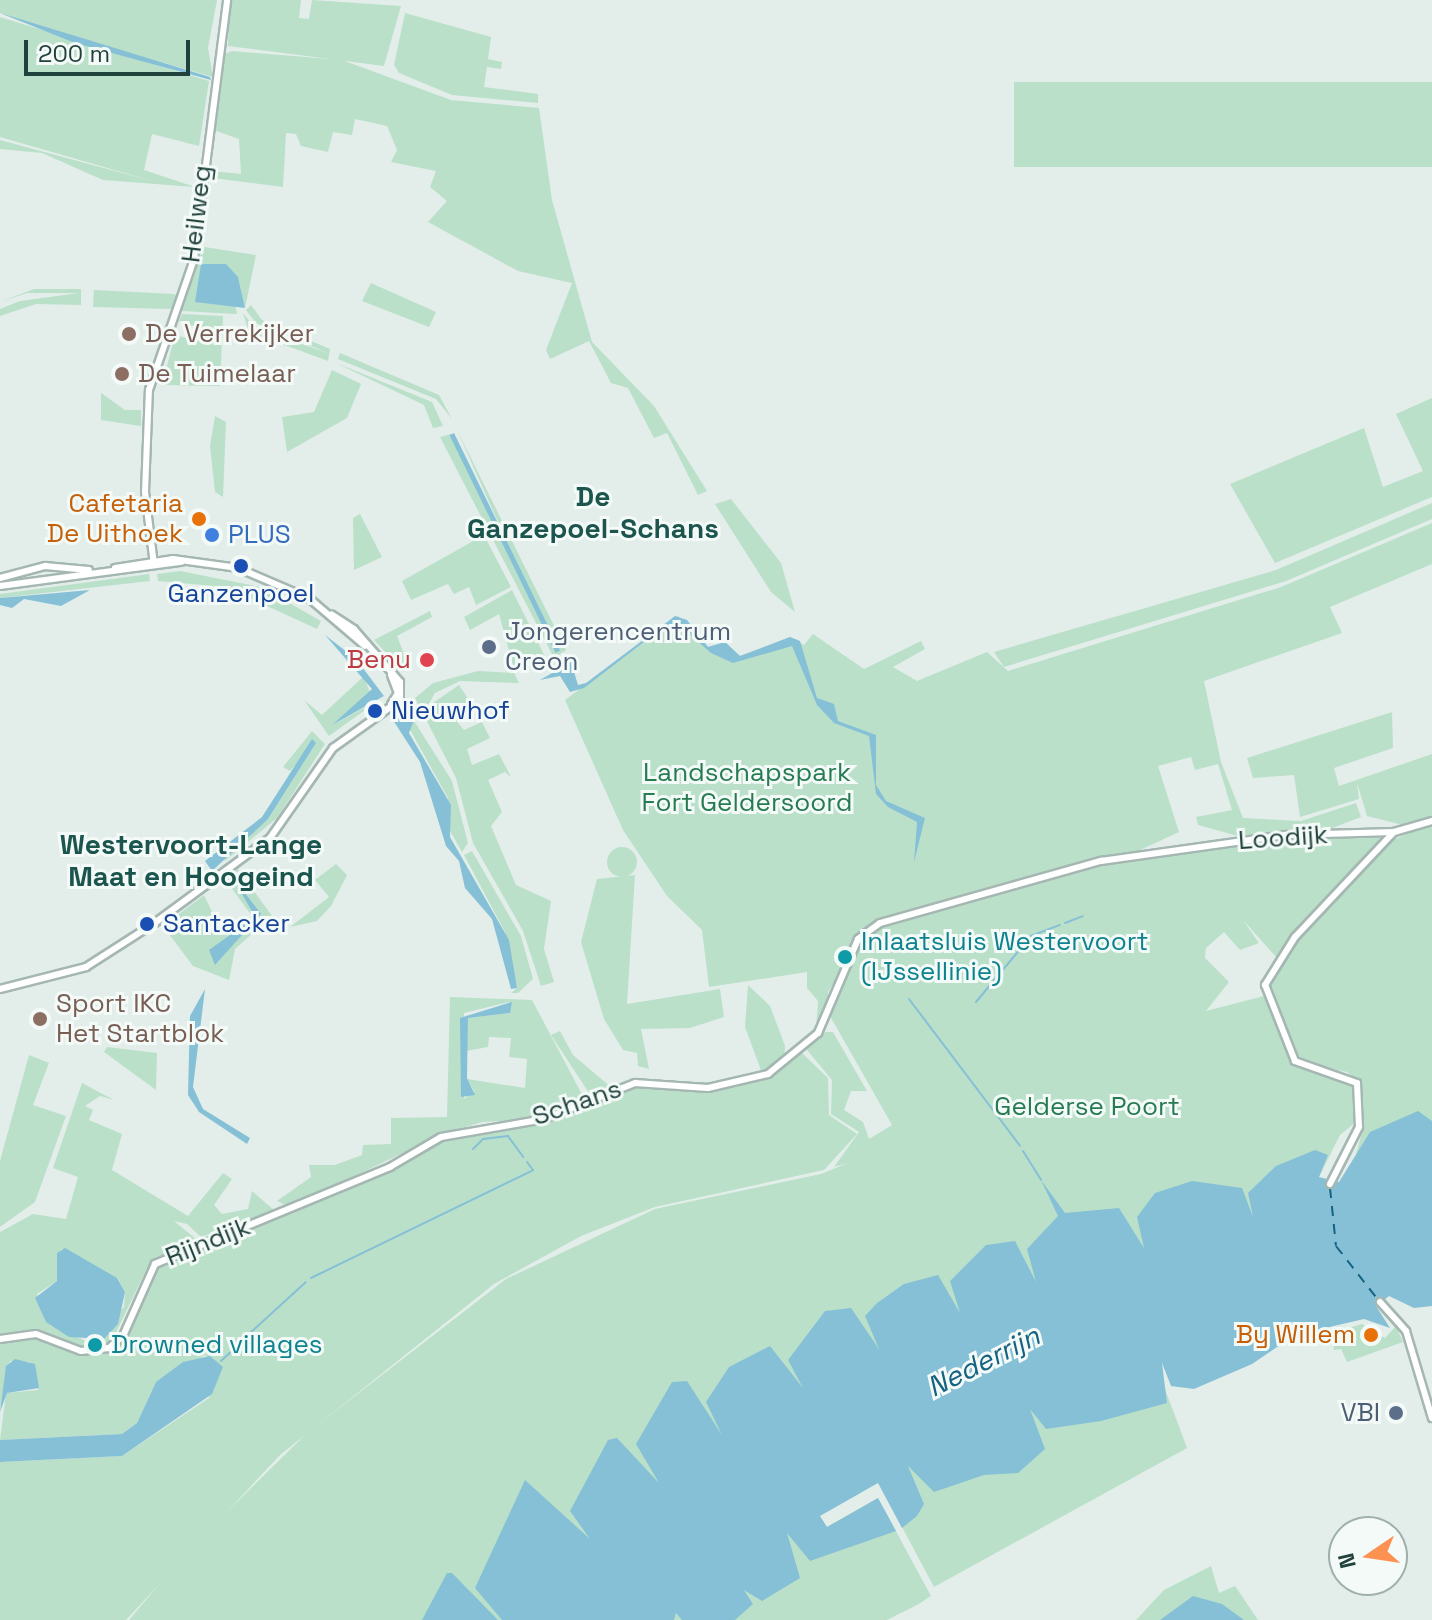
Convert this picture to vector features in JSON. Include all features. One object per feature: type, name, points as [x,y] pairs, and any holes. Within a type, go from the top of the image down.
[{"type":"street","name":"Heilweg","points":[[154,563],[145,518],[149,390],[194,259],[227,0]]},
{"type":"street","points":[[0,586],[97,570],[189,561],[264,577],[331,614],[369,649],[400,690],[389,706],[333,748],[270,838],[156,922],[86,967],[0,989]]},
{"type":"street","points":[[0,578],[45,566],[97,570]]},
{"type":"street","name":"Loodijk","points":[[1134,854],[1296,834],[1394,832],[1432,821]]},
{"type":"street","points":[[1330,1184],[1359,1127],[1357,1083],[1295,1061],[1265,993],[1295,937],[1394,832]]},
{"type":"street","name":"Schans","points":[[281,1212],[450,1134],[544,1119],[635,1083],[708,1088],[768,1074],[818,1033],[870,927],[1134,854]]},
{"type":"street","name":"Rijndijk","points":[[0,1339],[41,1334],[81,1351],[109,1348],[123,1336],[151,1266],[281,1212]]},
{"type":"street","points":[[1380,1302],[1406,1331],[1432,1418]]},
{"type":"green space","points":[[0,0],[217,0],[208,48],[213,77],[0,13]]},
{"type":"green space","points":[[230,0],[301,0],[299,18],[309,19],[312,0],[401,6],[384,66],[228,46]]},
{"type":"green space","points":[[405,13],[491,37],[488,59],[502,62],[501,69],[487,67],[484,87],[538,94],[538,103],[452,95],[399,73],[394,65]]},
{"type":"green space","points":[[0,17],[209,81],[199,146],[152,134],[144,170],[195,187],[103,180],[42,153],[0,149],[0,140],[156,182],[0,137]]},
{"type":"green space","points":[[232,51],[342,60],[451,100],[539,108],[552,200],[592,342],[654,406],[707,491],[698,495],[667,433],[654,438],[628,388],[611,383],[589,341],[550,359],[546,350],[572,283],[518,271],[428,222],[447,201],[430,187],[436,171],[391,162],[397,150],[387,126],[355,119],[352,135],[333,132],[328,152],[301,146],[296,134],[286,133],[283,187],[205,177],[204,170],[241,174],[239,139],[211,129],[222,55]]},
{"type":"green space","points":[[1014,82],[1432,82],[1432,167],[1014,167]]},
{"type":"green space","points":[[198,246],[256,255],[245,308],[238,277],[228,270],[237,314],[181,311]]},
{"type":"green space","points":[[371,283],[436,312],[429,327],[362,301]]},
{"type":"green space","points":[[34,289],[81,289],[81,305],[36,304],[0,316],[0,309],[20,301],[79,293],[27,293],[0,302]]},
{"type":"green space","points":[[94,290],[175,294],[177,299],[172,309],[93,307]]},
{"type":"green space","points":[[251,305],[262,320],[330,349],[328,361],[249,332],[243,313],[254,327],[328,353],[256,323],[246,310]]},
{"type":"green space","points":[[182,314],[223,316],[220,386],[162,385],[175,335],[206,343],[207,331],[179,321]]},
{"type":"green space","points":[[340,353],[439,395],[452,419],[436,399],[338,359]]},
{"type":"green space","points":[[336,363],[432,402],[443,426],[433,428],[424,405]]},
{"type":"green space","points":[[332,370],[361,384],[347,418],[287,452],[282,417],[314,412]]},
{"type":"green space","points":[[101,393],[125,410],[141,410],[141,426],[101,420]]},
{"type":"green space","points":[[1432,398],[1432,497],[1275,563],[1230,484],[1364,428],[1383,487],[1423,471],[1396,414]]},
{"type":"green space","points":[[215,416],[226,422],[223,497],[215,492],[210,446]]},
{"type":"green space","points":[[457,430],[566,650],[554,658],[440,437],[451,434],[556,652]]},
{"type":"green space","points":[[731,499],[781,563],[795,612],[771,592],[715,504]]},
{"type":"green space","points":[[1432,503],[1432,519],[1286,581],[1004,667],[994,652],[1276,570]]},
{"type":"green space","points":[[360,514],[382,557],[354,570],[353,518]]},
{"type":"green space","name":"Landschapspark Fort Geldersoord","points":[[1432,523],[1432,564],[1330,607],[1342,633],[1204,681],[1221,762],[1243,818],[1301,821],[1356,803],[1361,817],[1322,832],[1245,838],[1198,825],[1196,817],[1232,810],[1218,764],[1195,770],[1191,757],[1158,766],[1179,832],[1138,851],[867,927],[828,992],[829,1008],[816,1032],[818,1001],[807,988],[807,972],[709,987],[702,930],[667,896],[623,830],[565,700],[678,616],[708,647],[725,642],[740,656],[790,637],[804,645],[813,634],[864,669],[921,641],[925,649],[893,667],[917,681],[987,652],[1008,671],[1281,587]]},
{"type":"green space","points":[[484,535],[511,587],[476,605],[469,587],[454,594],[448,584],[411,600],[402,581]]},
{"type":"green space","points":[[180,571],[261,587],[321,621],[317,629],[226,587],[158,581],[157,574]]},
{"type":"green space","points":[[149,574],[150,581],[0,598],[0,594]]},
{"type":"green space","points":[[512,590],[546,659],[513,665],[499,614],[470,630],[464,617]]},
{"type":"green space","points":[[430,611],[432,617],[397,636],[409,667],[404,672],[374,640]]},
{"type":"green space","points":[[478,671],[514,673],[519,683],[460,681],[435,693],[427,707],[459,685],[473,706],[455,712],[458,723],[464,730],[482,722],[490,738],[467,749],[472,765],[499,754],[511,777],[505,772],[488,780],[502,812],[491,826],[516,885],[551,901],[544,949],[554,982],[541,986],[523,931],[473,843],[456,778],[415,698],[433,683]]},
{"type":"green space","points":[[364,676],[370,693],[332,725],[379,700],[329,736],[304,700],[322,715]]},
{"type":"green space","points":[[404,705],[452,781],[468,843],[462,852],[446,824],[448,798],[409,728],[390,715]]},
{"type":"green space","points":[[1392,712],[1393,748],[1334,768],[1339,786],[1432,754],[1432,818],[1407,826],[1367,816],[1357,783],[1359,799],[1300,817],[1294,775],[1253,778],[1247,758]]},
{"type":"green space","points":[[312,731],[325,744],[277,818],[225,861],[222,856],[268,819],[316,743],[290,771],[283,767]]},
{"type":"green space","points":[[1432,822],[1432,1145],[1356,1154],[1363,1129],[1360,1083],[1347,1072],[1299,1062],[1268,982],[1295,940],[1393,840]]},
{"type":"green space","name":"Gelderse Poort","points":[[1384,838],[1276,957],[1243,920],[1259,943],[1240,950],[1224,932],[1206,948],[1205,958],[1229,982],[1206,1011],[1264,996],[1292,1064],[1355,1085],[1356,1122],[1340,1135],[1319,1177],[1254,1217],[1037,1282],[878,1347],[803,1388],[655,1486],[503,1620],[129,1620],[189,1549],[307,1433],[506,1279],[655,1209],[821,1174],[848,1163],[834,1167],[859,1132],[831,1114],[832,1080],[807,1050],[821,1032],[833,1032],[867,1091],[851,1091],[844,1110],[863,1122],[869,1139],[892,1125],[830,1016],[861,941],[913,945],[867,932],[1119,861],[1277,839]]},
{"type":"green space","points":[[622,847],[633,851],[637,862],[633,873],[622,877],[611,873],[607,862],[611,851]]},
{"type":"green space","points":[[472,851],[521,936],[533,979],[518,993],[511,993],[517,988],[505,932],[464,855]]},
{"type":"green space","points":[[336,864],[347,875],[331,906],[317,921],[290,927],[329,897],[315,880]]},
{"type":"green space","points":[[238,869],[272,916],[235,949],[229,980],[193,966],[163,926],[204,895],[223,935],[239,927],[252,916],[225,879]]},
{"type":"green space","points":[[635,875],[627,1004],[720,989],[724,1017],[690,1028],[641,1029],[649,1069],[638,1066],[637,1053],[623,1050],[604,1019],[581,942],[597,879]]},
{"type":"green space","points":[[748,985],[770,1006],[785,1046],[784,1062],[762,1073],[745,1027]]},
{"type":"green space","points":[[450,997],[532,1000],[585,1100],[539,1119],[482,1122],[440,1135],[290,1207],[277,1201],[311,1177],[309,1165],[335,1165],[362,1155],[363,1145],[391,1144],[391,1118],[447,1117]],"holes":[[[509,1002],[510,1013],[468,1018],[466,1051],[488,1047],[489,1037],[511,1038],[509,1057],[527,1059],[525,1088],[467,1079],[474,1091],[464,1099],[464,1013]]]},
{"type":"green space","points":[[560,1031],[573,1055],[612,1088],[589,1093],[551,1035]]},
{"type":"green space","points":[[107,1047],[157,1053],[156,1090],[104,1052]]},
{"type":"green space","points":[[802,1053],[828,1078],[829,1115],[857,1134],[824,1170],[655,1207],[581,1236],[494,1284],[280,1455],[126,1620],[0,1620],[0,1462],[122,1456],[209,1398],[206,1355],[156,1382],[137,1423],[122,1434],[0,1440],[6,1393],[38,1390],[30,1362],[10,1361],[0,1408],[0,1341],[36,1336],[76,1352],[105,1351],[116,1345],[152,1269],[216,1235],[373,1176],[437,1140],[529,1123],[624,1088],[732,1088],[771,1075]]},
{"type":"green space","points":[[29,1055],[49,1063],[33,1105],[66,1116],[35,1202],[0,1227],[0,1161]]},
{"type":"green space","points":[[82,1083],[114,1100],[100,1096],[85,1106],[93,1110],[89,1120],[122,1134],[112,1170],[188,1216],[223,1173],[232,1179],[214,1205],[222,1214],[248,1209],[252,1191],[275,1211],[201,1237],[187,1224],[174,1221],[196,1239],[147,1268],[110,1345],[85,1350],[40,1333],[0,1338],[0,1232],[33,1214],[66,1219],[78,1177],[53,1168]],"holes":[[[61,1249],[118,1279],[125,1292],[124,1307],[88,1342],[51,1325],[37,1294],[57,1281]]]},
{"type":"green space","points":[[1362,1324],[1385,1338],[1396,1326],[1403,1342],[1347,1362],[1341,1349],[1334,1350],[1332,1333]]},
{"type":"green space","points":[[1156,1365],[1187,1448],[934,1587],[878,1482],[1034,1407]]},
{"type":"green space","points":[[878,1498],[931,1596],[917,1605],[887,1620],[667,1620],[787,1532],[819,1515],[827,1527]]},
{"type":"green space","points":[[1211,1566],[1219,1593],[1235,1586],[1258,1620],[1136,1620],[1164,1590]]},
{"type":"water","points":[[0,13],[210,77],[211,80],[75,43]]},
{"type":"water","points":[[201,264],[226,264],[238,277],[245,308],[195,302]]},
{"type":"water","points":[[454,433],[560,651],[556,653],[450,435]]},
{"type":"water","points":[[90,590],[61,606],[24,599],[12,608],[0,605],[0,598]]},
{"type":"water","points":[[675,616],[687,620],[708,647],[725,642],[740,656],[790,637],[800,641],[817,698],[834,704],[838,721],[876,735],[876,785],[886,801],[925,818],[914,862],[917,822],[888,807],[876,794],[869,736],[834,723],[817,705],[792,646],[733,663],[711,653],[679,625],[653,635],[584,688],[570,692],[560,676],[540,680],[571,662],[578,685],[586,683]]},
{"type":"water","points":[[325,635],[356,659],[384,696],[332,725],[372,689]]},
{"type":"water","points":[[391,717],[414,720],[409,733],[451,805],[450,837],[509,940],[517,988],[511,989],[492,919],[465,888],[459,861],[446,846],[420,762]]},
{"type":"water","points":[[312,739],[316,743],[268,819],[212,871],[205,861],[262,817]]},
{"type":"water","points":[[232,876],[261,914],[215,965],[209,950],[255,917]]},
{"type":"water","points":[[205,989],[193,1087],[203,1109],[250,1138],[247,1144],[199,1112],[188,1095],[190,1016]]},
{"type":"water","points":[[512,1002],[510,1013],[468,1018],[467,1078],[475,1095],[461,1097],[460,1018]]},
{"type":"water","name":"Nederrijn","points":[[1418,1111],[1432,1121],[1432,1306],[1414,1308],[1389,1296],[1376,1306],[1390,1328],[1364,1319],[1295,1335],[1252,1364],[1194,1389],[1171,1386],[1162,1363],[1167,1403],[1101,1421],[1046,1429],[1030,1409],[1045,1449],[1018,1473],[984,1475],[934,1492],[908,1466],[924,1504],[917,1516],[902,1528],[878,1483],[820,1516],[827,1527],[878,1498],[896,1531],[810,1561],[787,1533],[800,1578],[762,1601],[744,1590],[753,1604],[735,1620],[682,1620],[676,1613],[674,1620],[502,1620],[475,1588],[525,1480],[590,1539],[570,1511],[608,1440],[617,1438],[659,1483],[636,1444],[672,1382],[687,1381],[722,1435],[706,1402],[729,1367],[770,1346],[803,1388],[788,1360],[825,1311],[851,1308],[879,1349],[865,1316],[877,1303],[904,1284],[938,1275],[960,1313],[950,1281],[986,1245],[1015,1241],[1036,1282],[1027,1249],[1058,1216],[1041,1180],[1065,1213],[1119,1208],[1144,1248],[1137,1217],[1155,1193],[1192,1181],[1242,1188],[1253,1217],[1248,1193],[1276,1166],[1315,1150],[1328,1155],[1319,1177],[1339,1182],[1370,1132]]},
{"type":"water","points":[[65,1248],[117,1278],[125,1292],[118,1324],[104,1339],[69,1337],[46,1322],[35,1298],[57,1281],[57,1253]]},
{"type":"water","points":[[210,1356],[223,1367],[212,1394],[122,1456],[0,1462],[0,1440],[122,1434],[137,1423],[156,1382],[183,1362]]},
{"type":"water","points":[[15,1359],[35,1364],[39,1388],[7,1393],[0,1412],[6,1366]]},
{"type":"water","points":[[447,1573],[452,1573],[498,1620],[422,1620]]},
{"type":"water","points":[[1193,1596],[1222,1604],[1244,1620],[1160,1620]]},
{"type":"waterway","points":[[1065,923],[1083,916]]},
{"type":"waterway","points":[[976,1002],[1031,936],[1060,925]]},
{"type":"waterway","points":[[909,999],[1020,1146]]},
{"type":"waterway","points":[[473,1149],[483,1139],[508,1136],[523,1157]]},
{"type":"waterway","points":[[1023,1151],[1041,1180]]},
{"type":"waterway","points":[[311,1278],[533,1170],[527,1162]]},
{"type":"waterway","points":[[237,1345],[306,1282]]},
{"type":"waterway","points":[[221,1361],[234,1349]]},
{"type":"ferry route","points":[[1330,1188],[1336,1246],[1379,1301]]},
{"type":"place","name":"De Verrekijker","points":[[129,334]]},
{"type":"place","name":"De Tuimelaar","points":[[122,374]]},
{"type":"place","name":"Cafetaria De Uithoek","points":[[199,519]]},
{"type":"place","name":"PLUS","points":[[212,535]]},
{"type":"place","name":"Ganzenpoel","points":[[241,566]]},
{"type":"place","name":"Jongerencentrum Creon","points":[[489,647]]},
{"type":"place","name":"Benu","points":[[427,660]]},
{"type":"place","name":"Nieuwhof","points":[[375,711]]},
{"type":"place","name":"Santacker","points":[[147,924]]},
{"type":"place","name":"Inlaatsluis Westervoort (IJssellinie)","points":[[845,957]]},
{"type":"place","name":"Sport IKC Het Startblok","points":[[40,1019]]},
{"type":"place","name":"By Willem","points":[[1371,1335]]},
{"type":"place","name":"Drowned villages","points":[[95,1345]]},
{"type":"place","name":"VBI","points":[[1396,1413]]},
{"type":"district","name":"De Ganzepoel-Schans","points":[[593,512]]},
{"type":"district","name":"Westervoort-Lange Maat en Hoogeind","points":[[191,860]]}]
